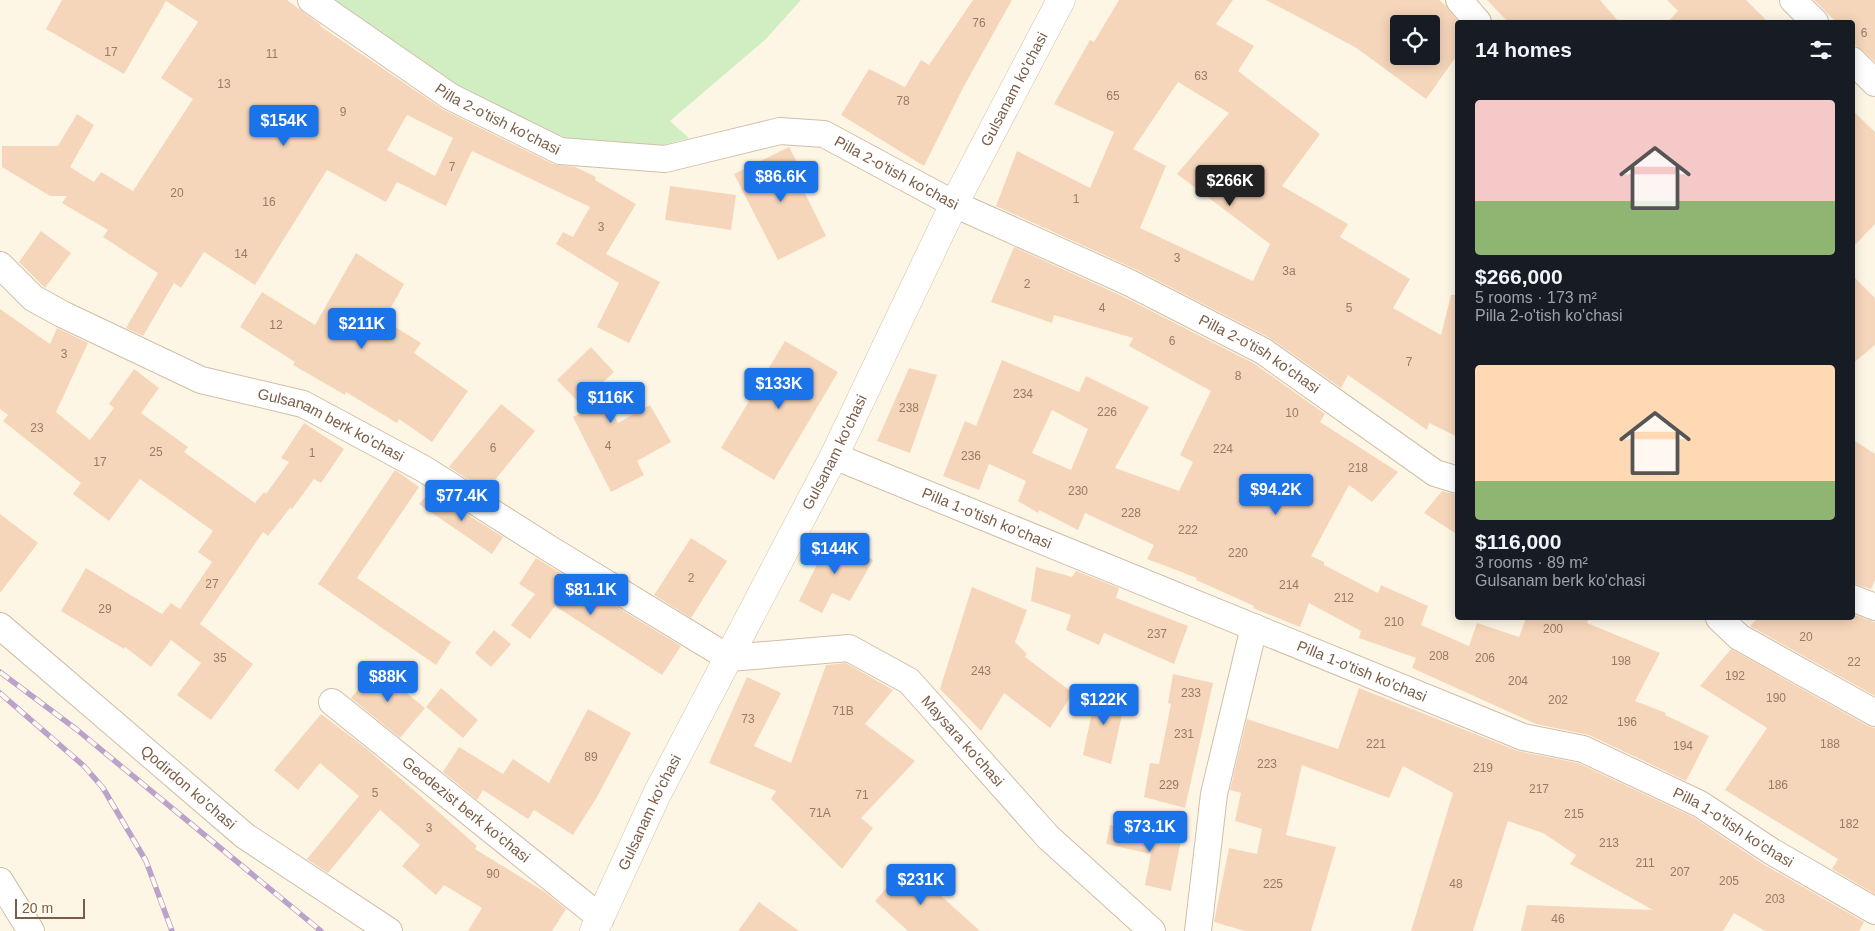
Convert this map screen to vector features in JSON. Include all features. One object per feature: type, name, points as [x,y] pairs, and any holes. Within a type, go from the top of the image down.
[{"type":"main road","name":"Gulsanam ko'chasi","points":[[598,925],[657,794],[834,456],[954,204],[1061,0]]},
{"type":"street","name":"Pilla 2-o'tish ko'chasi","points":[[311,0],[452,97],[560,151],[665,159],[780,131],[824,134],[954,204],[1128,282],[1263,351],[1435,473],[1455,479]]},
{"type":"street","points":[[1459,0],[1476,20]]},
{"type":"street","points":[[1793,0],[1814,20]]},
{"type":"street","points":[[1855,63],[1875,83]]},
{"type":"street","name":"Gulsanam berk ko'chasi","points":[[0,265],[33,298],[62,314],[200,380],[303,404],[415,464],[729,658]]},
{"type":"street","name":"Pilla 1-o'tish ko'chasi","points":[[834,456],[1523,737],[1583,749],[1700,804],[1771,851],[1875,911]]},
{"type":"street","points":[[1855,599],[1875,607]]},
{"type":"street","points":[[1721,620],[1739,637],[1875,713]]},
{"type":"street","name":"Qodirdon ko'chasi","points":[[0,626],[245,836],[389,931]]},
{"type":"street","points":[[1198,931],[1214,794],[1254,627]]},
{"type":"street","name":"Maysara ko'chasi","points":[[729,658],[849,648],[909,681],[1048,837],[1152,931]]},
{"type":"street","name":"Geodezist berk ko'chasi","points":[[332,702],[598,925]]},
{"type":"street","points":[[0,881],[31,931]]},
{"type":"green space","points":[[335,0],[801,0],[765,40],[670,121],[689,138],[638,152],[560,141],[414,65]]},
{"type":"building","points":[[62,0],[287,0],[320,26],[444,110],[553,164],[575,167],[596,177],[595,180],[636,204],[606,254],[660,282],[629,343],[597,327],[619,283],[556,244],[563,232],[573,237],[590,207],[472,151],[446,206],[397,182],[386,202],[327,170],[255,285],[204,252],[181,288],[174,283],[143,336],[126,328],[158,273],[103,237],[108,230],[62,203],[67,196],[50,196],[2,167],[2,146],[58,146],[77,114],[94,125],[70,167],[94,182],[101,172],[133,191],[193,99],[161,78],[198,22],[166,1],[124,74],[46,29]],"holes":[[[407,115],[453,138],[435,176],[387,150]]]},
{"type":"building","points":[[973,0],[1012,0],[964,86],[924,166],[841,115],[869,69],[905,87],[921,60],[929,65]]},
{"type":"building","points":[[1119,0],[1233,0],[1216,24],[1254,46],[1238,71],[1320,134],[1282,186],[1348,224],[1340,237],[1410,279],[1393,308],[1441,335],[1451,295],[1455,295],[1455,436],[1429,423],[1427,430],[1348,375],[1341,388],[1270,338],[1135,269],[996,206],[1017,151],[1090,188],[1114,132],[1054,104],[1090,40],[1094,42]],"holes":[[[1178,82],[1229,113],[1177,174],[1270,244],[1253,281],[1140,228],[1166,166],[1133,149]]]},
{"type":"building","points":[[1266,0],[1439,0],[1457,20],[1455,20],[1455,58],[1426,99],[1355,47]]},
{"type":"building","points":[[1487,0],[1600,0],[1617,20],[1506,20]]},
{"type":"building","points":[[1667,0],[1746,0],[1766,20],[1670,20],[1678,11]]},
{"type":"building","points":[[1814,0],[1875,0],[1875,62],[1855,45],[1855,20],[1834,20]]},
{"type":"building","points":[[1855,113],[1875,132],[1875,224],[1855,245]]},
{"type":"building","points":[[789,147],[807,182],[801,185],[826,236],[778,260],[734,174]]},
{"type":"building","points":[[670,186],[736,195],[731,230],[665,220]]},
{"type":"building","points":[[41,231],[71,253],[45,288],[19,262]]},
{"type":"building","points":[[1014,247],[1122,296],[1255,364],[1325,414],[1320,422],[1398,472],[1372,502],[1349,485],[1311,556],[1324,562],[1324,565],[1378,593],[1381,585],[1428,606],[1421,625],[1469,646],[1477,623],[1519,637],[1525,620],[1588,620],[1587,623],[1660,653],[1635,701],[1666,713],[1665,715],[1709,736],[1686,781],[1589,735],[1536,724],[1412,668],[1416,658],[1359,638],[1361,631],[1309,603],[1300,627],[1253,608],[1254,606],[1196,580],[1197,578],[1147,559],[1154,545],[1085,513],[1078,530],[1039,510],[1038,513],[1018,501],[1026,481],[989,464],[979,490],[943,476],[965,421],[976,426],[1002,360],[1079,392],[1086,376],[1149,407],[1115,468],[1179,491],[1193,462],[1180,455],[1211,391],[1129,346],[1133,338],[1054,315],[1052,323],[991,302]],"holes":[[[1052,410],[1088,429],[1071,470],[1032,453]]]},
{"type":"building","points":[[356,253],[404,284],[384,320],[421,343],[414,353],[468,391],[432,442],[399,419],[397,423],[346,392],[345,395],[293,365],[295,362],[240,327],[262,292],[315,325]]},
{"type":"building","points":[[1855,278],[1875,298],[1875,345],[1855,362]]},
{"type":"building","points":[[0,309],[50,344],[57,328],[88,343],[56,412],[90,440],[114,408],[109,404],[134,369],[159,388],[141,413],[188,447],[184,452],[255,503],[264,492],[266,494],[289,462],[281,458],[304,423],[344,449],[321,483],[314,479],[292,509],[290,508],[268,536],[263,532],[200,624],[253,664],[211,720],[177,695],[201,663],[171,640],[151,667],[125,647],[124,649],[61,611],[86,568],[162,614],[171,603],[180,609],[212,562],[198,552],[213,531],[140,479],[109,521],[73,494],[81,483],[3,421],[8,415],[0,409]]},
{"type":"building","points":[[785,341],[838,372],[774,480],[721,448]]},
{"type":"building","points":[[591,347],[614,372],[599,386],[618,423],[650,405],[671,442],[637,461],[644,475],[611,492],[573,417],[586,410],[557,380]]},
{"type":"building","points":[[909,368],[937,375],[910,453],[877,441]]},
{"type":"building","points":[[501,404],[535,431],[486,491],[449,467]]},
{"type":"building","points":[[1855,441],[1875,454],[1875,580],[1871,589],[1855,584]]},
{"type":"building","points":[[395,470],[419,487],[357,578],[451,642],[436,665],[318,584]]},
{"type":"building","points":[[430,491],[503,537],[492,554],[419,504]]},
{"type":"building","points":[[1442,491],[1455,494],[1455,533],[1424,513]]},
{"type":"building","points":[[0,514],[38,543],[0,593]]},
{"type":"building","points":[[831,536],[873,560],[850,601],[832,593],[822,613],[799,601]]},
{"type":"building","points":[[691,538],[727,561],[691,618],[654,595]]},
{"type":"building","points":[[536,558],[681,646],[662,675],[555,606],[530,639],[511,625],[535,594],[519,584]]},
{"type":"building","points":[[1036,567],[1072,577],[1076,571],[1119,588],[1116,598],[1188,626],[1174,664],[1104,633],[1099,645],[1066,630],[1071,615],[1031,601]]},
{"type":"building","points":[[972,587],[1027,610],[1015,642],[1027,654],[1025,657],[1073,693],[1050,728],[1004,693],[981,731],[940,689]]},
{"type":"building","points":[[1855,615],[1875,622],[1875,696],[1750,626],[1756,620],[1855,620]]},
{"type":"building","points":[[494,630],[511,644],[491,667],[475,653]]},
{"type":"building","points":[[1731,649],[1868,726],[1875,728],[1875,894],[1832,869],[1838,859],[1725,790],[1767,728],[1700,686]]},
{"type":"building","points":[[846,663],[893,690],[865,724],[915,761],[861,818],[873,828],[842,869],[771,799],[776,791],[709,763],[747,677],[781,693],[754,746],[791,763],[826,665]]},
{"type":"building","points":[[376,668],[425,708],[400,738],[351,698]]},
{"type":"building","points":[[1173,674],[1213,683],[1185,808],[1144,797],[1150,763],[1159,764],[1171,704],[1168,703]]},
{"type":"building","points":[[441,688],[478,720],[463,738],[426,707]]},
{"type":"building","points":[[1359,688],[1518,751],[1578,763],[1693,817],[1763,864],[1864,922],[1859,931],[1765,931],[1734,913],[1723,931],[1521,931],[1527,905],[1653,910],[1570,864],[1576,855],[1543,833],[1508,821],[1473,931],[1411,931],[1453,793],[1403,766],[1389,798],[1302,765],[1286,835],[1336,847],[1311,931],[1245,931],[1214,922],[1229,848],[1257,854],[1262,829],[1235,821],[1241,793],[1230,790],[1247,719],[1338,749]]},
{"type":"building","points":[[1097,689],[1126,697],[1111,764],[1083,755]]},
{"type":"building","points":[[588,709],[631,733],[597,797],[573,835],[534,810],[528,819],[483,790],[477,800],[443,772],[459,747],[503,774],[513,759],[549,783]]},
{"type":"building","points":[[321,714],[367,749],[477,846],[475,849],[545,892],[566,909],[552,931],[468,931],[482,908],[444,885],[436,895],[402,866],[420,845],[380,810],[328,873],[307,859],[359,796],[320,763],[298,790],[274,770]]},
{"type":"building","points":[[1110,825],[1181,840],[1171,891],[1145,885],[1151,854],[1106,844]]},
{"type":"building","points":[[907,865],[980,931],[908,931],[875,901]]},
{"type":"building","points":[[759,902],[799,931],[738,931]]},
{"type":"railway","points":[[0,672],[76,729],[321,931]]},
{"type":"railway","points":[[0,693],[84,766],[103,788],[146,861],[172,931]]}]
